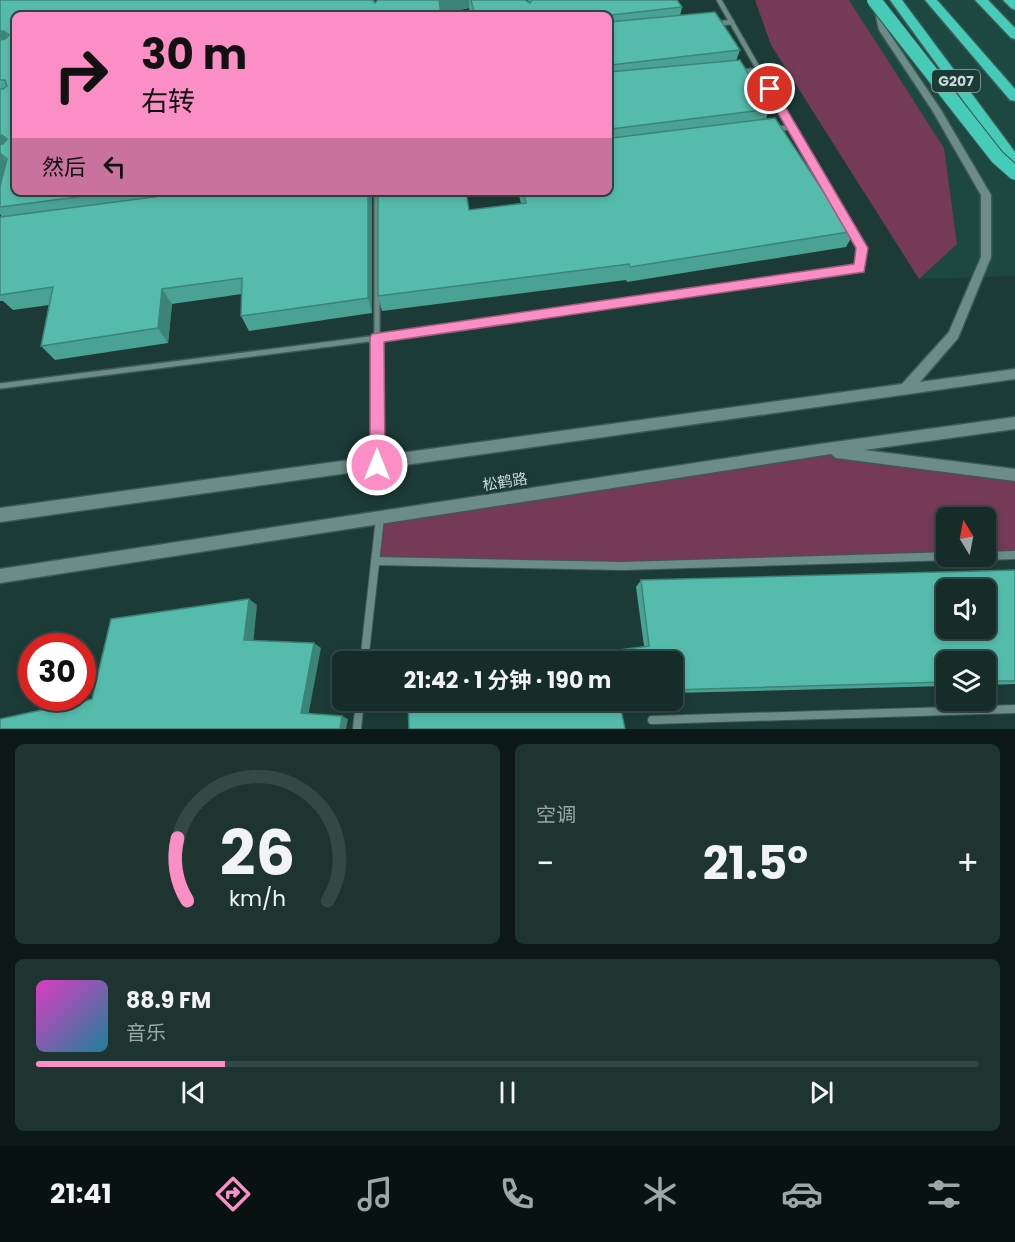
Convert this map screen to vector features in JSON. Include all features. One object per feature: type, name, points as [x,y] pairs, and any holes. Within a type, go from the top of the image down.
[{"type":"highway","points":[[874,0],[998,157],[1015,173]]},
{"type":"highway","name":"G207","points":[[896,0],[1015,162]]},
{"type":"highway","points":[[930,0],[1015,97]]},
{"type":"highway","points":[[981,0],[1015,35]]},
{"type":"highway","points":[[995,0],[1015,21]]},
{"type":"highway","points":[[1009,0],[1015,6]]},
{"type":"main road","points":[[874,0],[883,30],[936,110],[986,195],[986,257],[954,335],[906,389]]},
{"type":"main road","points":[[0,515],[377,465],[1015,374]]},
{"type":"main road","name":"松鹤路","points":[[0,576],[820,450],[1015,423]]},
{"type":"main road","points":[[820,450],[1015,475]]},
{"type":"street","points":[[719,0],[839,207]]},
{"type":"street","points":[[709,25],[732,22]]},
{"type":"street","points":[[735,73],[759,70]]},
{"type":"street","points":[[769,129],[792,126]]},
{"type":"street","points":[[377,195],[377,465]]},
{"type":"street","points":[[0,386],[377,338],[860,268],[862,248],[844,217]]},
{"type":"street","points":[[365,651],[380,518]]},
{"type":"street","points":[[996,556],[1015,555]]},
{"type":"street","points":[[375,561],[623,566],[936,557]]},
{"type":"street","points":[[652,720],[1015,709]]},
{"type":"street","points":[[357,729],[359,711]]},
{"type":"shaded area","points":[[755,0],[1015,0],[1015,276],[919,279],[771,45]]},
{"type":"shaded area","points":[[755,0],[849,0],[944,148],[957,244],[919,279],[771,45]]},
{"type":"shaded area","points":[[820,450],[1015,475],[1015,555],[996,556],[996,507],[936,507],[936,556],[623,566],[375,561],[380,518]]},
{"type":"building","points":[[0,0],[372,0],[375,3],[378,0],[439,0],[441,12],[12,12],[12,195],[93,195],[0,207],[0,186],[7,159],[0,155],[0,144],[7,139],[0,135],[0,89],[7,86],[5,80],[0,80],[0,40],[9,35],[0,31]]},
{"type":"building","points":[[471,0],[525,0],[530,3],[532,0],[677,0],[682,7],[612,15],[612,12],[474,12]]},
{"type":"building","points":[[715,12],[740,50],[612,65],[612,22]]},
{"type":"building","points":[[740,60],[769,109],[612,129],[612,72]]},
{"type":"building","points":[[775,118],[823,191],[828,190],[855,231],[630,267],[629,264],[378,296],[378,195],[466,195],[469,210],[526,203],[524,195],[612,195],[612,138]]},
{"type":"building","points":[[169,195],[368,195],[368,298],[241,316],[242,278],[162,289],[158,328],[41,346],[53,287],[0,295],[0,217]]},
{"type":"building","points":[[1015,570],[1015,681],[996,681],[996,651],[936,651],[936,682],[683,690],[683,651],[612,651],[649,646],[641,580]]},
{"type":"building","points":[[249,599],[244,640],[314,643],[301,713],[342,716],[340,729],[0,729],[0,719],[37,711],[96,711],[96,682],[111,619]]},
{"type":"building","points":[[408,711],[621,711],[625,729],[409,729]]},
{"type":"route","points":[[377,465],[377,338],[860,268],[862,248],[770,89]]}]
